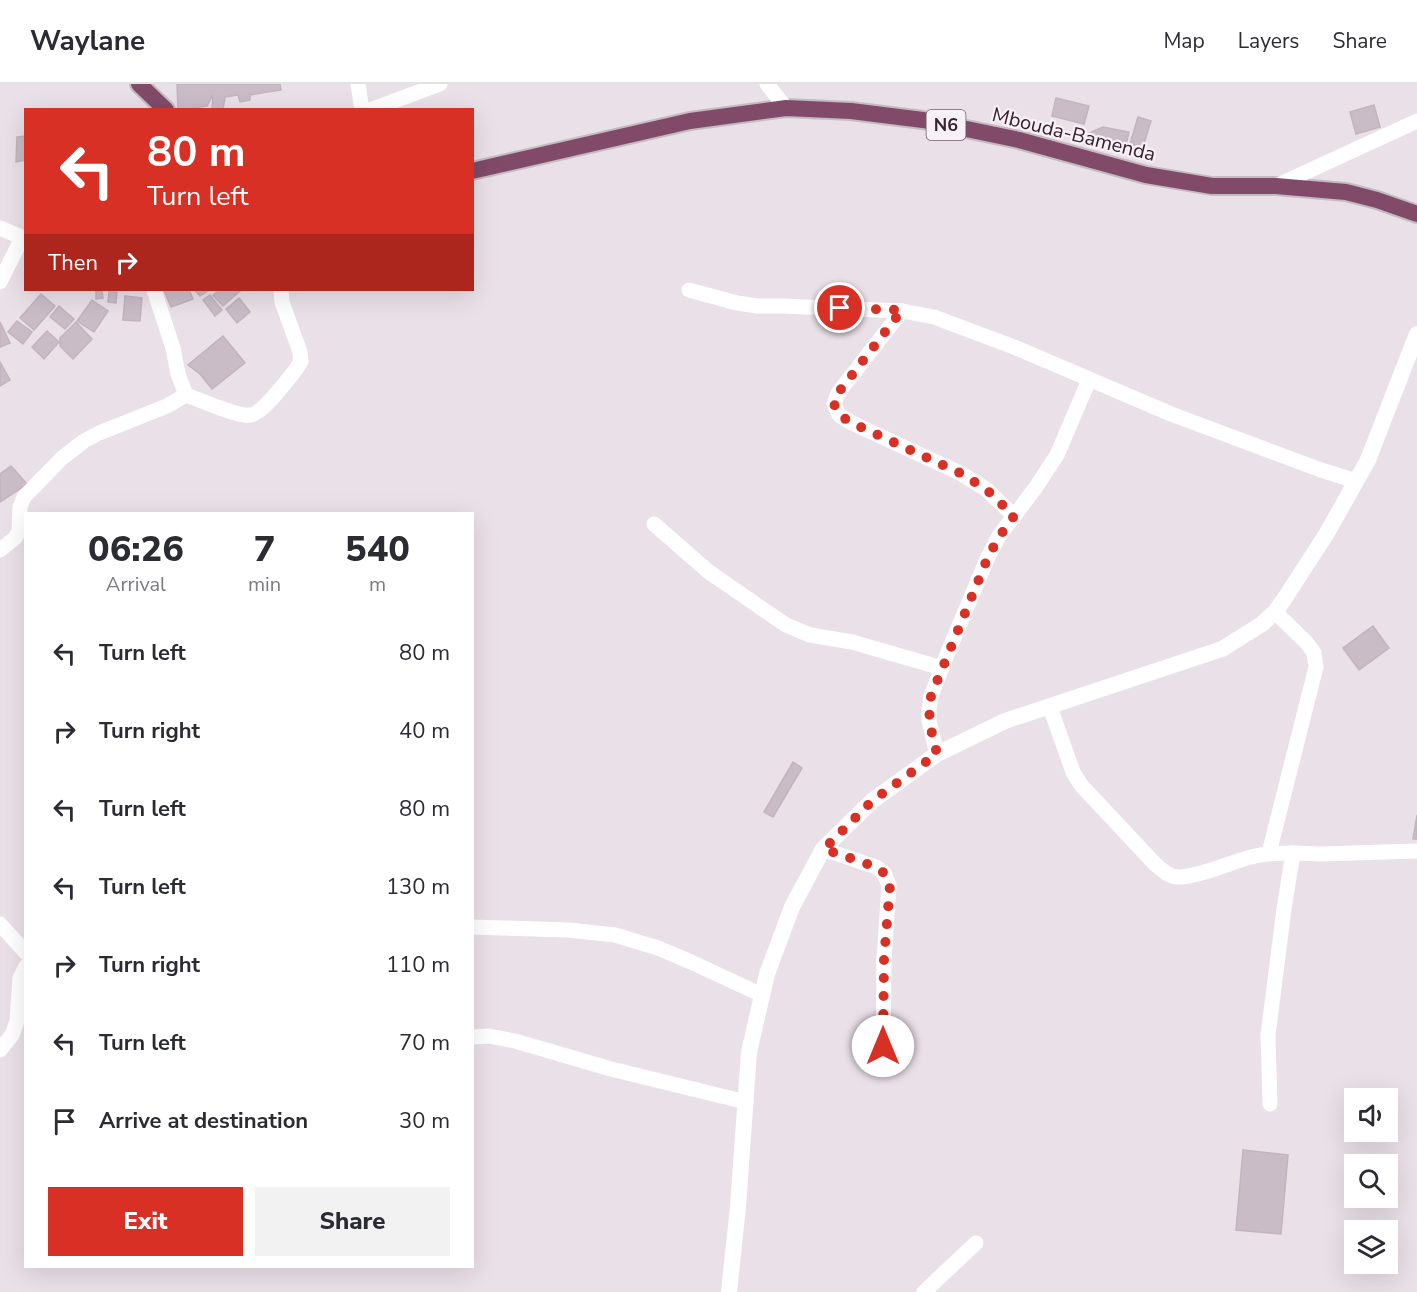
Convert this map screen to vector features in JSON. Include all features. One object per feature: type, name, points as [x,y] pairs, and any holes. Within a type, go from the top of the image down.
[{"type":"highway","points":[[139,84],[164,108]]},
{"type":"highway","name":"Mbouda-Bamenda","points":[[474,171],[690,121],[786,108],[851,111],[923,120],[1018,140],[1146,175],[1212,186],[1276,186],[1346,192],[1417,214]]},
{"type":"street","points":[[358,84],[362,108]]},
{"type":"street","points":[[375,108],[440,84]]},
{"type":"street","points":[[767,84],[786,108]]},
{"type":"street","points":[[1276,186],[1417,121]]},
{"type":"street","points":[[0,228],[24,239],[0,282]]},
{"type":"street","points":[[689,290],[737,303],[758,306],[902,310],[934,317],[1014,347],[1171,414],[1356,482]]},
{"type":"street","points":[[154,291],[186,395]]},
{"type":"street","points":[[0,550],[15,538],[19,531],[20,507],[24,497],[62,458],[84,441],[167,406],[186,395],[240,414],[251,415],[262,409],[301,361],[300,352],[282,302],[281,291]]},
{"type":"street","points":[[902,310],[838,393],[834,404],[839,415],[960,473],[986,489],[1014,516]]},
{"type":"street","points":[[729,1292],[738,1207],[749,1052],[767,974],[792,907],[824,849],[872,801],[937,754],[1005,721],[1222,649],[1262,624],[1286,598],[1327,533],[1368,460],[1417,334]]},
{"type":"street","points":[[937,754],[929,721],[929,710],[931,696],[942,668],[988,557],[999,537],[1057,455],[1089,380]]},
{"type":"street","points":[[654,524],[709,572],[786,625],[810,635],[852,642],[942,668]]},
{"type":"street","points":[[1269,853],[1316,667],[1314,653],[1307,643],[1275,612]]},
{"type":"street","points":[[1050,707],[1073,772],[1081,785],[1167,874],[1178,877],[1192,875],[1269,853],[1417,851]]},
{"type":"street","points":[[824,849],[876,867],[884,873],[890,885],[884,959],[883,1067]]},
{"type":"street","points":[[1270,1104],[1268,1035],[1293,853]]},
{"type":"street","points":[[0,924],[24,951]]},
{"type":"street","points":[[474,927],[568,930],[615,935],[658,948],[762,995]]},
{"type":"street","points":[[0,1050],[12,1035],[17,1021],[20,978],[24,970]]},
{"type":"street","points":[[474,1037],[489,1036],[516,1041],[611,1069],[746,1102]]},
{"type":"street","points":[[924,1292],[976,1243]]},
{"type":"building","points":[[177,84],[280,84],[281,90],[250,95],[250,100],[240,102],[238,95],[225,97],[223,108],[212,108],[213,95],[207,106],[178,108]]},
{"type":"building","points":[[1056,98],[1089,106],[1084,124],[1052,116]]},
{"type":"building","points":[[1374,105],[1380,127],[1356,134],[1350,112]]},
{"type":"building","points":[[1138,117],[1151,121],[1143,147],[1130,144]]},
{"type":"building","points":[[1103,127],[1129,132],[1127,141],[1111,148],[1085,141],[1089,133]]},
{"type":"building","points":[[24,136],[24,160],[16,162],[17,137]]},
{"type":"building","points":[[96,291],[102,291],[103,298],[96,299]]},
{"type":"building","points":[[164,291],[189,291],[193,299],[171,307]]},
{"type":"building","points":[[196,291],[208,291],[200,296]]},
{"type":"building","points":[[219,291],[240,291],[223,306],[213,295]]},
{"type":"building","points":[[109,292],[117,292],[116,303],[108,302]]},
{"type":"building","points":[[41,294],[55,306],[34,330],[20,318]]},
{"type":"building","points":[[210,295],[222,310],[215,316],[203,300]]},
{"type":"building","points":[[125,296],[142,298],[140,321],[123,320]]},
{"type":"building","points":[[239,298],[250,312],[237,323],[226,309]]},
{"type":"building","points":[[92,300],[108,311],[94,332],[77,321]]},
{"type":"building","points":[[59,306],[74,319],[65,329],[50,317]]},
{"type":"building","points":[[17,321],[32,332],[23,344],[8,332]]},
{"type":"building","points":[[0,322],[10,343],[0,347]]},
{"type":"building","points":[[76,322],[92,339],[73,359],[60,346],[60,338]]},
{"type":"building","points":[[47,331],[59,342],[44,359],[32,347]]},
{"type":"building","points":[[223,336],[245,363],[212,389],[200,374],[188,365]]},
{"type":"building","points":[[0,362],[10,380],[0,386]]},
{"type":"building","points":[[11,466],[27,484],[0,502],[0,474]]},
{"type":"building","points":[[1373,626],[1389,648],[1359,670],[1343,648]]},
{"type":"building","points":[[793,762],[802,768],[773,817],[764,812]]},
{"type":"building","points":[[1417,815],[1417,839],[1413,839]]},
{"type":"building","points":[[1243,1150],[1288,1155],[1281,1234],[1236,1230]]},
{"type":"route","points":[[840,308],[902,310],[838,393],[834,404],[839,415],[960,473],[986,489],[1014,516],[988,557],[931,696],[929,721],[937,754],[872,801],[824,849],[876,867],[884,873],[890,885],[884,959],[883,1046]]}]
